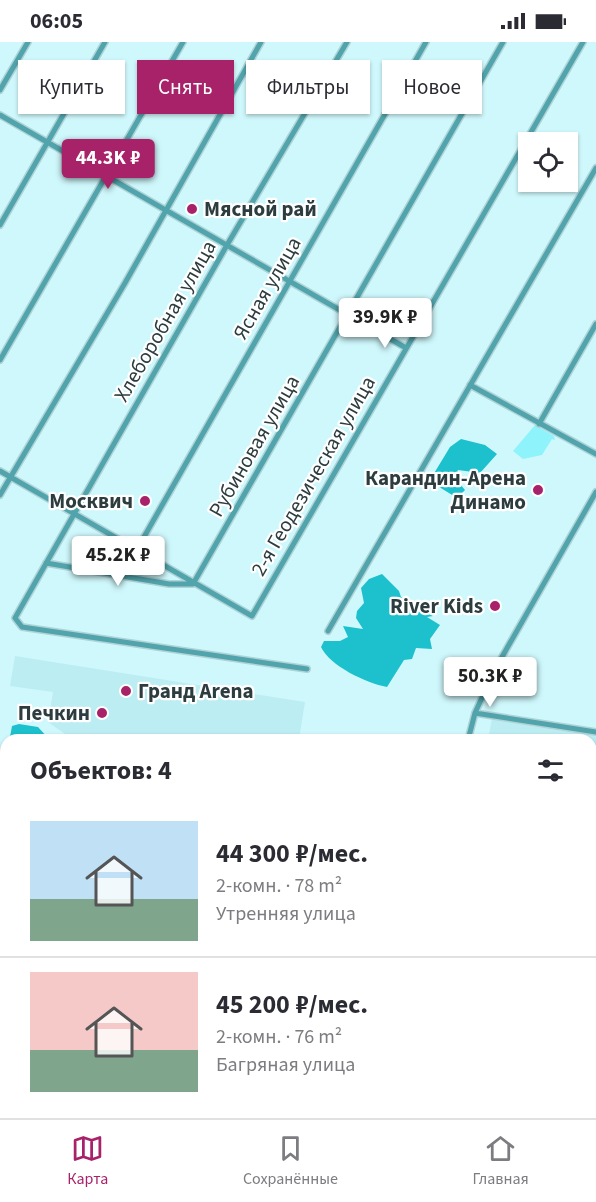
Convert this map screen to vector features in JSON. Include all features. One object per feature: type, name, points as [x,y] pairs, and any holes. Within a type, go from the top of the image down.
[{"type":"street","points":[[0,90],[28,42]]},
{"type":"street","points":[[0,225],[105,42]]},
{"type":"street","points":[[0,360],[183,42]]},
{"type":"street","points":[[0,495],[261,42]]},
{"type":"street","name":"Хлеборобная улица","points":[[307,669],[22,627],[15,618],[227,245],[347,42]]},
{"type":"street","name":"Ясная улица","points":[[136,552],[426,42]]},
{"type":"street","name":"Рубиновая улица","points":[[193,584],[503,42]]},
{"type":"street","name":"2-я Геодезическая улица","points":[[193,584],[252,616],[271,582],[280,572],[406,348],[584,42]]},
{"type":"street","points":[[0,115],[406,348]]},
{"type":"street","points":[[328,631],[596,168]]},
{"type":"street","points":[[539,424],[596,324]]},
{"type":"street","points":[[470,385],[596,454]]},
{"type":"street","points":[[0,471],[193,584]]},
{"type":"street","points":[[470,734],[475,713],[494,671],[596,492]]},
{"type":"street","points":[[46,563],[169,584],[193,584]]},
{"type":"street","points":[[475,713],[596,732]]},
{"type":"shaded area","points":[[535,425],[554,436],[555,440],[552,439],[542,455],[523,459],[513,451]]},
{"type":"shaded area","points":[[461,439],[485,445],[497,454],[480,473],[458,470],[455,478],[465,490],[457,498],[436,485],[433,475],[450,447]]},
{"type":"shaded area","points":[[382,574],[399,591],[401,597],[433,616],[427,617],[440,625],[430,639],[432,649],[416,648],[412,659],[404,660],[387,687],[369,682],[340,667],[321,647],[324,641],[340,641],[348,637],[343,626],[363,629],[356,618],[357,611],[364,603],[361,588],[369,579]]},
{"type":"shaded area","points":[[15,656],[305,702],[300,734],[65,734],[48,722],[53,692],[10,686]]},
{"type":"shaded area","points":[[492,718],[590,734],[489,734]]},
{"type":"shaded area","points":[[19,724],[38,727],[44,734],[11,734],[12,726]]},
{"type":"place","name":"Мясной рай","points":[[192,209]]},
{"type":"place","name":"Карандин-Арена Динамо","points":[[538,490]]},
{"type":"place","name":"Москвич","points":[[145,501]]},
{"type":"place","name":"River Kids","points":[[495,606]]},
{"type":"place","name":"Гранд Arena","points":[[126,691]]},
{"type":"place","name":"Печкин","points":[[102,713]]}]
